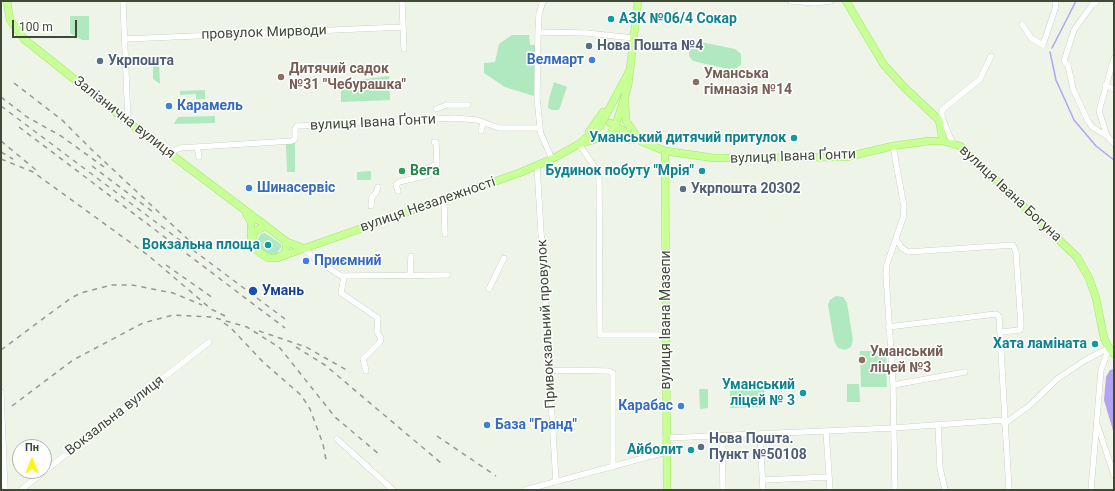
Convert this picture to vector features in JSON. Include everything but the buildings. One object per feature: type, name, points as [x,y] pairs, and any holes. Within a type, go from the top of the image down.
[{"type":"main road","name":"Залізнична вулиця","points":[[7,1],[10,20],[24,39],[128,122],[266,226]]},
{"type":"main road","name":"вулиця Незалежності","points":[[612,127],[625,96],[630,70],[638,1]]},
{"type":"main road","name":"вулиця Івана Богуна","points":[[846,1],[884,65],[905,88],[939,120],[943,140],[952,142],[965,149],[1077,257],[1092,286],[1103,333],[1111,351]]},
{"type":"main road","name":"вулиця Незалежності","points":[[303,248],[537,166],[552,159],[579,144],[600,126],[630,70]]},
{"type":"main road","name":"вулиця Івана Ґонти","points":[[625,96],[626,121],[632,131],[643,142]]},
{"type":"main road","name":"вулиця Незалежності","points":[[579,144],[615,97]]},
{"type":"main road","points":[[605,123],[612,127],[610,134],[606,136],[600,132],[600,126],[605,123]]},
{"type":"main road","name":"вулиця Івана Ґонти","points":[[612,127],[665,151],[714,158],[821,158],[855,156],[893,146],[943,140]]},
{"type":"main road","name":"вулиця Незалежності","points":[[579,144],[606,136]]},
{"type":"main road","name":"вулиця Івана Ґонти","points":[[606,136],[643,142]]},
{"type":"main road","name":"вулиця Івана Мазепи","points":[[665,151],[667,490]]},
{"type":"main road","points":[[245,210],[251,222],[251,243],[256,250],[268,258],[277,258],[303,248]]},
{"type":"main road","points":[[251,243],[254,233],[266,226],[287,242],[303,248]]},
{"type":"main road","points":[[277,258],[285,253],[287,242]]},
{"type":"street","points":[[123,1],[128,122]]},
{"type":"street","points":[[402,1],[404,49]]},
{"type":"street","points":[[543,1],[539,14],[537,97],[541,134],[552,159]]},
{"type":"street","points":[[790,1],[814,3],[830,1]]},
{"type":"street","points":[[1022,24],[1031,38],[1043,45],[1055,9],[1056,1]]},
{"type":"street","points":[[1097,1],[1092,5],[1074,30],[1066,63],[1073,89],[1083,112],[1092,127],[1107,136],[1114,144]]},
{"type":"street","name":"провулок Мирводи","points":[[125,39],[403,27]]},
{"type":"street","points":[[538,32],[586,33],[622,38],[634,38]]},
{"type":"street","points":[[952,142],[942,118],[942,110],[980,79],[991,56]]},
{"type":"street","points":[[1107,136],[1099,115],[1105,85],[1114,58]]},
{"type":"street","points":[[1105,85],[1114,89]]},
{"type":"street","points":[[436,109],[447,105],[468,105]]},
{"type":"street","name":"вулиця Івана Ґонти","points":[[169,153],[180,148],[292,141],[295,139],[295,129],[297,126],[455,118],[471,119],[498,128],[540,128]]},
{"type":"street","points":[[481,131],[484,123]]},
{"type":"street","points":[[428,168],[437,164],[436,142],[434,142]]},
{"type":"street","points":[[579,144],[596,169],[599,178],[600,335],[666,335]]},
{"type":"street","points":[[893,146],[904,203],[903,218],[887,264],[886,274],[888,327],[893,385],[896,490]]},
{"type":"street","points":[[197,147],[200,157]]},
{"type":"street","name":"Привокзальний провулок","points":[[537,166],[556,482]]},
{"type":"street","points":[[398,191],[396,185],[399,182],[429,175]]},
{"type":"street","points":[[371,206],[372,197],[376,193],[378,187]]},
{"type":"street","points":[[444,199],[445,234]]},
{"type":"street","points":[[896,239],[902,248],[908,252],[1013,245],[1016,252],[1021,325],[1020,330],[1001,332]]},
{"type":"street","points":[[303,248],[336,275],[448,275]]},
{"type":"street","points":[[410,275],[411,256]]},
{"type":"street","points":[[489,289],[504,258]]},
{"type":"street","points":[[344,276],[341,293],[378,318],[377,332],[381,338],[380,342],[363,359],[366,371]]},
{"type":"street","points":[[888,327],[996,314],[999,316],[1009,490]]},
{"type":"street","name":"Вокзальна вулиця","points":[[21,490],[209,342]]},
{"type":"street","points":[[666,438],[1004,422],[1030,406],[1057,380],[1070,370],[1111,351]]},
{"type":"street","points":[[1091,490],[1101,370],[1111,351]]},
{"type":"street","points":[[549,370],[608,371],[613,373],[613,467]]},
{"type":"street","points":[[893,385],[965,372]]},
{"type":"street","points":[[1,392],[5,490]]},
{"type":"street","points":[[1096,422],[1114,475]]},
{"type":"street","points":[[938,424],[940,468],[945,490]]},
{"type":"street","points":[[826,430],[830,490]]},
{"type":"street","points":[[760,434],[763,490]]},
{"type":"street","points":[[722,436],[723,490]]},
{"type":"street","points":[[337,439],[392,490]]},
{"type":"street","points":[[525,490],[666,452]]},
{"type":"street","points":[[763,480],[829,477]]},
{"type":"green space","points":[[70,16],[89,16],[89,40],[82,40],[70,33]]},
{"type":"green space","points":[[512,35],[529,35],[530,45],[535,45],[534,96],[505,87],[484,73],[484,63],[495,62],[499,44]]},
{"type":"green space","points":[[696,41],[735,49],[741,54],[741,64],[732,70],[693,61],[689,56],[689,50],[691,45]]},
{"type":"green space","points":[[159,61],[160,84],[153,79],[153,62]]},
{"type":"green space","points":[[389,76],[390,100],[341,102],[341,82]]},
{"type":"green space","points":[[554,82],[567,87],[559,110],[552,110],[548,108]]},
{"type":"green space","points":[[205,90],[205,99],[196,99],[196,94],[180,95],[180,91]]},
{"type":"green space","points":[[215,116],[215,123],[174,124],[178,117]]},
{"type":"green space","points":[[286,143],[295,143],[295,172],[287,172]]},
{"type":"green space","points":[[371,171],[371,180],[357,180],[357,172]]},
{"type":"green space","points":[[265,233],[281,244],[281,247],[276,255],[272,256],[256,245],[256,242],[261,234]]},
{"type":"green space","points":[[836,296],[843,297],[847,303],[853,340],[851,347],[845,350],[838,348],[834,341],[828,305],[830,300]]},
{"type":"green space","points":[[860,351],[886,351],[887,387],[861,387]]},
{"type":"green space","points":[[847,384],[859,384],[860,402],[847,402]]},
{"type":"green space","points":[[764,387],[765,407],[730,408],[730,388]]},
{"type":"green space","points":[[699,389],[708,389],[708,408],[700,409]]},
{"type":"shaded area","points":[[1114,369],[1114,434],[1104,400],[1106,377],[1110,370]]},
{"type":"waterway","points":[[1052,48],[1076,1]]},
{"type":"waterway","points":[[1050,52],[1056,80],[1074,120],[1096,146],[1114,160]]},
{"type":"railway","points":[[14,83],[62,120],[195,246]]},
{"type":"railway","points":[[1,97],[27,117],[61,136],[104,167]]},
{"type":"railway","points":[[1,106],[289,322]]},
{"type":"railway","points":[[19,127],[285,328]]},
{"type":"railway","points":[[1,141],[36,170]]},
{"type":"railway","points":[[1,152],[13,159]]},
{"type":"railway","points":[[1,159],[33,172],[149,256],[211,309],[229,318]]},
{"type":"railway","points":[[92,166],[153,212]]},
{"type":"railway","points":[[166,265],[213,298]]},
{"type":"railway","points":[[1,350],[71,298],[81,293],[112,285],[132,285],[173,293],[202,305]]},
{"type":"railway","points":[[12,406],[73,360],[143,323],[173,315],[212,317],[247,327],[280,348],[335,417],[380,455]]},
{"type":"railway","points":[[224,323],[230,327],[263,362],[301,395],[310,409],[323,444],[326,460]]},
{"type":"railway","points":[[259,331],[306,347],[350,372]]},
{"type":"railway","points":[[296,347],[325,365],[441,463]]},
{"type":"railway","points":[[437,436],[496,476]]},
{"type":"place","name":"АЗК №06/4 Сокар","points":[[611,19]]},
{"type":"place","name":"Нова Пошта №4","points":[[589,46]]},
{"type":"place","name":"Велмарт","points":[[592,60]]},
{"type":"place","name":"Укрпошта","points":[[100,61]]},
{"type":"place","name":"Дитячий садок №31 \"Чебурашка\"","points":[[281,77]]},
{"type":"place","name":"Уманська гімназія №14","points":[[696,82]]},
{"type":"place","name":"Карамель","points":[[169,106]]},
{"type":"place","name":"Уманський дитячий притулок","points":[[794,138]]},
{"type":"place","name":"Вега","points":[[402,171]]},
{"type":"place","name":"Будинок побуту \"Мрія\"","points":[[702,171]]},
{"type":"place","name":"Шинасервіс","points":[[249,188]]},
{"type":"place","name":"Укрпошта 20302","points":[[683,189]]},
{"type":"place","name":"Вокзальна площа","points":[[268,245]]},
{"type":"place","name":"Приємний","points":[[306,261]]},
{"type":"place","name":"Умань","points":[[253,291]]},
{"type":"place","name":"Хата ламіната","points":[[1095,344]]},
{"type":"place","name":"Уманський ліцей №3","points":[[862,360]]},
{"type":"place","name":"Уманський ліцей № 3","points":[[803,393]]},
{"type":"place","name":"Карабас","points":[[681,406]]},
{"type":"place","name":"База \"Гранд\"","points":[[487,425]]},
{"type":"place","name":"Нова Пошта. Пункт №50108","points":[[701,447]]},
{"type":"place","name":"Айболит","points":[[691,450]]}]
